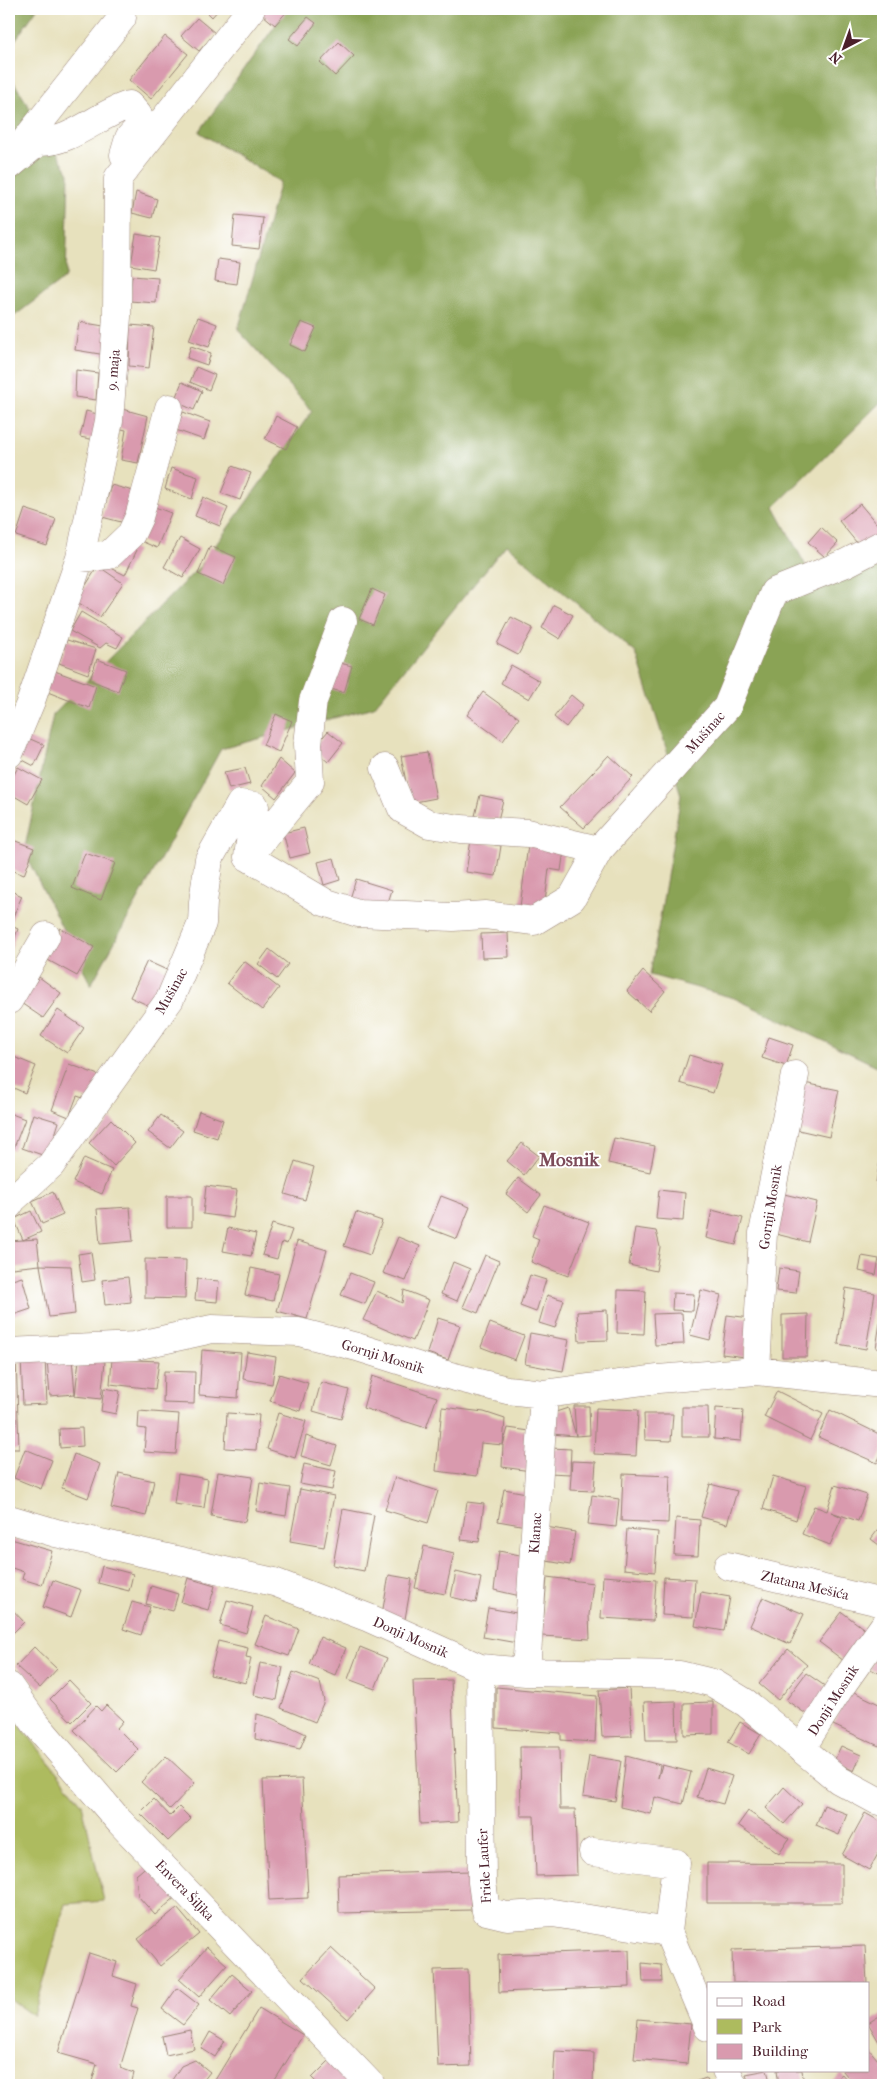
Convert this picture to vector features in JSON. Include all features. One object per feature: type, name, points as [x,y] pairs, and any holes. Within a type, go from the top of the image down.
[{"type":"street","points":[[118,178],[252,9]]},
{"type":"street","name":"9. maja","points":[[9,164],[122,18]]},
{"type":"street","name":"9. maja","points":[[9,164],[38,142],[53,143],[114,109],[129,105],[138,115],[140,126],[129,138],[118,178],[117,316],[109,421],[80,558],[31,701],[9,754]]},
{"type":"street","points":[[80,558],[109,555],[130,534],[139,517],[169,408]]},
{"type":"street","name":"Mušinac","points":[[9,1205],[13,1199],[51,1165],[170,999],[202,923],[209,859],[240,804],[254,806],[248,857],[324,902],[358,913],[453,917],[485,915],[534,921],[572,898],[599,850],[727,707],[774,592],[846,563],[883,544]]},
{"type":"street","points":[[248,857],[310,782],[308,744],[313,701],[343,621]]},
{"type":"street","points":[[385,768],[402,809],[429,824],[461,829],[528,833],[599,850]]},
{"type":"street","points":[[9,1000],[46,936]]},
{"type":"street","name":"Gornji Mosnik","points":[[756,1371],[762,1233],[795,1076]]},
{"type":"street","name":"Gornji Mosnik","points":[[9,1352],[135,1346],[212,1328],[299,1332],[357,1347],[442,1374],[507,1390],[544,1394],[658,1379],[756,1371],[883,1384]]},
{"type":"street","name":"Klanac","points":[[526,1672],[544,1394]]},
{"type":"street","name":"Donji Mosnik","points":[[9,1519],[56,1532],[274,1582],[369,1618],[480,1668],[526,1672],[680,1675],[713,1683],[746,1703],[839,1780],[883,1802]]},
{"type":"street","name":"Zlatana Mešića","points":[[728,1566],[883,1603]]},
{"type":"street","name":"Donji Mosnik","points":[[801,1749],[883,1627]]},
{"type":"street","name":"Fride Laufer","points":[[480,1668],[482,1882],[486,1911],[507,1916],[553,1913],[668,1932]]},
{"type":"street","name":"Envera Šiljka","points":[[9,1686],[35,1723],[120,1822],[371,2085]]},
{"type":"street","points":[[593,1852],[676,1863],[668,1932],[707,2026]]},
{"type":"street","points":[[727,2072],[732,2085]]},
{"type":"green space","points":[[9,9],[37,9],[9,49]]},
{"type":"green space","points":[[287,9],[883,9],[883,400],[774,507],[807,568],[883,542],[883,1069],[734,998],[650,975],[681,795],[636,653],[506,545],[374,707],[221,749],[91,985],[24,852],[53,715],[202,564],[312,411],[238,330],[280,182],[199,132]]},
{"type":"green space","points":[[9,74],[69,173],[66,277],[9,320]]},
{"type":"green space","points":[[9,1711],[82,1804],[104,1901],[65,1904],[34,2016],[9,1998]]},
{"type":"building","points":[[204,9],[219,9],[212,17]]},
{"type":"building","points":[[289,9],[275,25],[257,10]]},
{"type":"building","points":[[308,17],[316,23],[298,46],[289,39]]},
{"type":"building","points":[[197,18],[215,33],[199,51],[181,36]]},
{"type":"building","points":[[165,36],[188,54],[151,99],[129,80]]},
{"type":"building","points":[[339,42],[354,56],[335,76],[320,62]]},
{"type":"building","points":[[136,192],[157,199],[152,218],[132,213]]},
{"type":"building","points":[[235,215],[263,218],[259,249],[232,246]]},
{"type":"building","points":[[136,234],[160,238],[154,269],[131,265]]},
{"type":"building","points":[[218,259],[240,262],[237,284],[215,281]]},
{"type":"building","points":[[132,276],[158,278],[156,303],[130,301]]},
{"type":"building","points":[[198,317],[217,324],[209,347],[189,340]]},
{"type":"building","points":[[79,322],[110,327],[106,355],[75,350]]},
{"type":"building","points":[[301,322],[316,328],[305,352],[290,345]]},
{"type":"building","points":[[130,325],[154,327],[149,368],[129,366]]},
{"type":"building","points":[[191,346],[211,353],[207,365],[187,358]]},
{"type":"building","points":[[196,367],[215,375],[209,390],[190,382]]},
{"type":"building","points":[[76,370],[98,373],[96,400],[75,397]]},
{"type":"building","points":[[182,382],[202,391],[194,410],[174,401]]},
{"type":"building","points":[[122,409],[148,416],[138,463],[121,460],[126,430],[117,428]]},
{"type":"building","points":[[86,411],[101,415],[95,440],[80,437]]},
{"type":"building","points":[[183,412],[210,422],[204,440],[176,430]]},
{"type":"building","points":[[276,416],[297,427],[286,449],[265,439]]},
{"type":"building","points":[[232,466],[251,473],[240,500],[221,493]]},
{"type":"building","points":[[171,468],[198,477],[192,499],[165,489]]},
{"type":"building","points":[[111,485],[133,491],[125,523],[102,517]]},
{"type":"building","points":[[203,497],[228,508],[220,526],[195,516]]},
{"type":"building","points":[[860,504],[882,530],[861,548],[839,521]]},
{"type":"building","points":[[155,507],[171,513],[157,548],[141,541]]},
{"type":"building","points":[[25,509],[56,519],[47,546],[16,536]]},
{"type":"building","points":[[821,527],[838,543],[825,557],[808,542]]},
{"type":"building","points":[[180,538],[200,549],[183,578],[164,567]]},
{"type":"building","points":[[122,542],[137,550],[125,575],[109,567]]},
{"type":"building","points":[[210,546],[236,557],[223,585],[198,574]]},
{"type":"building","points":[[98,566],[123,583],[100,617],[76,601]]},
{"type":"building","points":[[372,589],[385,595],[373,625],[359,619]]},
{"type":"building","points":[[554,605],[573,615],[560,639],[542,628]]},
{"type":"building","points":[[81,612],[123,637],[117,648],[106,643],[100,648],[70,631]]},
{"type":"building","points":[[511,617],[533,628],[518,655],[497,644]]},
{"type":"building","points":[[67,640],[96,649],[88,674],[59,663]]},
{"type":"building","points":[[97,659],[126,670],[118,691],[90,680]]},
{"type":"building","points":[[336,662],[352,666],[344,693],[328,688]]},
{"type":"building","points":[[511,665],[540,681],[529,699],[501,683]]},
{"type":"building","points":[[52,670],[96,686],[89,708],[45,691]]},
{"type":"building","points":[[483,692],[519,718],[503,741],[467,715]]},
{"type":"building","points":[[571,695],[583,705],[566,727],[554,717]]},
{"type":"building","points":[[276,714],[292,721],[279,752],[263,745]]},
{"type":"building","points":[[328,731],[343,743],[328,762],[313,749]]},
{"type":"building","points":[[28,738],[44,745],[34,766],[19,758]]},
{"type":"building","points":[[427,752],[436,798],[410,803],[401,756]]},
{"type":"building","points":[[609,755],[633,777],[584,828],[560,807]]},
{"type":"building","points":[[279,759],[295,773],[276,798],[262,786]]},
{"type":"building","points":[[18,767],[42,780],[28,804],[9,793],[9,784]]},
{"type":"building","points":[[245,768],[250,784],[229,789],[224,772]]},
{"type":"building","points":[[480,795],[503,800],[498,820],[475,816]]},
{"type":"building","points":[[304,828],[310,853],[290,858],[283,833]]},
{"type":"building","points":[[13,840],[34,848],[24,875],[9,869],[9,850]]},
{"type":"building","points":[[471,840],[501,846],[496,876],[466,872]]},
{"type":"building","points":[[528,845],[564,850],[561,871],[549,869],[544,910],[520,907]]},
{"type":"building","points":[[85,853],[115,863],[101,900],[72,888]]},
{"type":"building","points":[[334,858],[340,880],[324,885],[318,862]]},
{"type":"building","points":[[356,879],[392,890],[386,909],[350,899]]},
{"type":"building","points":[[9,890],[22,896],[11,921],[9,920]]},
{"type":"building","points":[[9,925],[18,929],[9,954]]},
{"type":"building","points":[[60,928],[94,947],[77,976],[44,958]]},
{"type":"building","points":[[508,933],[509,957],[482,958],[481,934]]},
{"type":"building","points":[[269,949],[288,964],[277,979],[258,964]]},
{"type":"building","points":[[147,961],[171,972],[154,1008],[130,997]]},
{"type":"building","points":[[244,961],[279,988],[262,1010],[227,983]]},
{"type":"building","points":[[643,971],[665,991],[649,1011],[627,991]]},
{"type":"building","points":[[39,977],[61,993],[43,1018],[21,1003]]},
{"type":"building","points":[[58,1010],[84,1028],[67,1053],[41,1036]]},
{"type":"building","points":[[769,1037],[793,1045],[786,1066],[762,1058]]},
{"type":"building","points":[[9,1055],[36,1066],[25,1093],[9,1086]]},
{"type":"building","points":[[689,1055],[722,1065],[713,1093],[680,1083]]},
{"type":"building","points":[[69,1064],[101,1076],[92,1101],[77,1096],[69,1117],[52,1110]]},
{"type":"building","points":[[804,1083],[839,1090],[829,1137],[794,1129]]},
{"type":"building","points":[[199,1111],[223,1120],[217,1138],[193,1130]]},
{"type":"building","points":[[9,1113],[25,1119],[13,1150],[9,1149]]},
{"type":"building","points":[[33,1114],[59,1122],[48,1157],[22,1148]]},
{"type":"building","points":[[161,1115],[183,1131],[170,1148],[148,1132]]},
{"type":"building","points":[[111,1119],[135,1143],[114,1166],[89,1143]]},
{"type":"building","points":[[614,1138],[655,1146],[650,1172],[608,1163]]},
{"type":"building","points":[[522,1143],[539,1156],[524,1175],[507,1161]]},
{"type":"building","points":[[883,1149],[883,1184],[876,1182]]},
{"type":"building","points":[[84,1158],[112,1170],[102,1194],[73,1182]]},
{"type":"building","points":[[295,1161],[314,1167],[305,1200],[285,1194]]},
{"type":"building","points":[[518,1178],[541,1195],[528,1212],[506,1194]]},
{"type":"building","points":[[206,1186],[237,1190],[233,1218],[203,1214]]},
{"type":"building","points":[[659,1190],[685,1193],[683,1221],[656,1219]]},
{"type":"building","points":[[53,1192],[63,1215],[42,1224],[32,1201]]},
{"type":"building","points":[[780,1193],[817,1202],[808,1242],[772,1233]]},
{"type":"building","points":[[167,1196],[192,1196],[192,1227],[167,1227]]},
{"type":"building","points":[[441,1196],[470,1207],[457,1239],[428,1228]]},
{"type":"building","points":[[544,1205],[589,1222],[568,1276],[531,1262],[539,1239],[532,1236]]},
{"type":"building","points":[[130,1207],[133,1241],[100,1244],[97,1209]]},
{"type":"building","points":[[712,1210],[743,1218],[736,1245],[706,1238]]},
{"type":"building","points":[[31,1211],[41,1232],[23,1240],[14,1219]]},
{"type":"building","points":[[356,1212],[382,1221],[370,1255],[344,1246]]},
{"type":"building","points":[[272,1224],[292,1230],[287,1244],[282,1242],[277,1259],[262,1255]]},
{"type":"building","points":[[228,1228],[256,1234],[251,1256],[223,1251]]},
{"type":"building","points":[[635,1228],[656,1231],[660,1247],[656,1271],[629,1265]]},
{"type":"building","points":[[398,1237],[420,1246],[406,1281],[383,1273]]},
{"type":"building","points":[[37,1239],[40,1265],[12,1268],[9,1241]]},
{"type":"building","points":[[297,1241],[327,1250],[307,1319],[277,1311]]},
{"type":"building","points":[[91,1252],[95,1280],[82,1282],[78,1254]]},
{"type":"building","points":[[485,1255],[499,1261],[478,1313],[463,1307]]},
{"type":"building","points":[[862,1256],[879,1259],[876,1275],[859,1271]]},
{"type":"building","points":[[145,1259],[186,1260],[185,1299],[145,1298]]},
{"type":"building","points":[[453,1262],[470,1269],[457,1301],[441,1294]]},
{"type":"building","points":[[40,1265],[71,1266],[75,1314],[49,1317]]},
{"type":"building","points":[[251,1268],[279,1274],[273,1301],[245,1295]]},
{"type":"building","points":[[779,1268],[799,1271],[796,1293],[776,1291]]},
{"type":"building","points":[[350,1273],[374,1282],[365,1304],[341,1295]]},
{"type":"building","points":[[530,1275],[546,1280],[536,1312],[520,1306]]},
{"type":"building","points":[[22,1277],[31,1309],[13,1315],[9,1299],[9,1281]]},
{"type":"building","points":[[128,1277],[131,1302],[105,1305],[102,1280]]},
{"type":"building","points":[[197,1279],[219,1281],[217,1302],[195,1300]]},
{"type":"building","points":[[846,1288],[875,1293],[866,1349],[838,1344]]},
{"type":"building","points":[[404,1290],[429,1300],[413,1341],[363,1320],[377,1291],[402,1303]]},
{"type":"building","points":[[618,1290],[646,1291],[644,1334],[617,1333]]},
{"type":"building","points":[[701,1290],[721,1295],[710,1340],[690,1335]]},
{"type":"building","points":[[673,1293],[694,1294],[693,1311],[672,1310]]},
{"type":"building","points":[[547,1295],[564,1300],[555,1328],[539,1323]]},
{"type":"building","points":[[607,1310],[608,1340],[579,1341],[577,1312]]},
{"type":"building","points":[[883,1310],[883,1349],[876,1348]]},
{"type":"building","points":[[682,1313],[684,1344],[655,1345],[653,1314]]},
{"type":"building","points":[[808,1314],[807,1357],[782,1357],[782,1315]]},
{"type":"building","points":[[727,1315],[750,1318],[745,1357],[722,1354]]},
{"type":"building","points":[[438,1318],[460,1325],[448,1360],[427,1353]]},
{"type":"building","points":[[490,1323],[524,1336],[515,1360],[481,1347]]},
{"type":"building","points":[[530,1333],[569,1340],[563,1371],[525,1364]]},
{"type":"building","points":[[202,1350],[241,1353],[238,1398],[199,1395]]},
{"type":"building","points":[[247,1352],[276,1357],[272,1384],[243,1379]]},
{"type":"building","points":[[9,1357],[16,1357],[19,1449],[9,1449]]},
{"type":"building","points":[[45,1357],[47,1404],[23,1405],[21,1358]]},
{"type":"building","points":[[72,1357],[75,1394],[50,1396],[47,1359]]},
{"type":"building","points":[[79,1359],[105,1362],[101,1399],[75,1396]]},
{"type":"building","points":[[112,1359],[159,1361],[155,1389],[110,1384]]},
{"type":"building","points":[[164,1371],[195,1372],[194,1404],[163,1403]]},
{"type":"building","points":[[279,1374],[308,1383],[300,1411],[270,1401]]},
{"type":"building","points":[[372,1376],[437,1397],[426,1428],[363,1408]]},
{"type":"building","points":[[321,1382],[349,1390],[341,1419],[313,1411]]},
{"type":"building","points":[[104,1388],[120,1391],[116,1414],[101,1411]]},
{"type":"building","points":[[777,1391],[823,1414],[810,1440],[764,1417]]},
{"type":"building","points":[[574,1406],[589,1406],[590,1435],[576,1436]]},
{"type":"building","points":[[442,1407],[484,1412],[505,1419],[503,1445],[481,1443],[477,1476],[436,1471]]},
{"type":"building","points":[[682,1407],[708,1407],[709,1437],[682,1437]]},
{"type":"building","points":[[568,1408],[576,1436],[551,1434],[553,1413]]},
{"type":"building","points":[[596,1408],[638,1410],[636,1456],[594,1454]]},
{"type":"building","points":[[716,1408],[743,1410],[741,1441],[714,1439]]},
{"type":"building","points":[[830,1410],[883,1436],[883,1450],[877,1463],[818,1437]]},
{"type":"building","points":[[139,1411],[179,1414],[176,1454],[144,1452],[146,1429],[138,1428]]},
{"type":"building","points":[[227,1413],[259,1415],[256,1450],[225,1448]]},
{"type":"building","points":[[278,1413],[306,1421],[295,1458],[267,1449]]},
{"type":"building","points":[[644,1414],[673,1414],[671,1441],[645,1440]]},
{"type":"building","points":[[82,1428],[83,1446],[60,1448],[59,1429]]},
{"type":"building","points":[[508,1428],[537,1432],[531,1471],[502,1467],[503,1445]]},
{"type":"building","points":[[306,1436],[337,1446],[331,1465],[301,1456]]},
{"type":"building","points":[[550,1448],[571,1449],[570,1474],[549,1473]]},
{"type":"building","points":[[25,1449],[52,1460],[41,1489],[14,1478]]},
{"type":"building","points":[[74,1454],[100,1464],[88,1498],[62,1488]]},
{"type":"building","points":[[572,1461],[596,1462],[594,1491],[570,1490]]},
{"type":"building","points":[[304,1464],[336,1471],[332,1490],[300,1484]]},
{"type":"building","points":[[218,1472],[253,1477],[245,1522],[211,1516]]},
{"type":"building","points":[[119,1473],[154,1481],[146,1516],[111,1508]]},
{"type":"building","points":[[178,1474],[208,1479],[204,1508],[174,1504]]},
{"type":"building","points":[[623,1474],[670,1476],[668,1523],[621,1521]]},
{"type":"building","points":[[773,1476],[806,1486],[796,1520],[763,1509]]},
{"type":"building","points":[[395,1477],[438,1491],[428,1523],[385,1510]]},
{"type":"building","points":[[883,1477],[883,1490],[878,1486]]},
{"type":"building","points":[[260,1483],[290,1488],[286,1516],[256,1511]]},
{"type":"building","points":[[710,1484],[737,1491],[727,1524],[701,1517]]},
{"type":"building","points":[[835,1485],[867,1495],[858,1521],[831,1512],[842,1517],[830,1545],[802,1534],[814,1506],[827,1511]]},
{"type":"building","points":[[300,1489],[334,1496],[324,1547],[290,1541]]},
{"type":"building","points":[[504,1489],[532,1494],[526,1526],[498,1521]]},
{"type":"building","points":[[592,1495],[619,1499],[616,1527],[588,1524]]},
{"type":"building","points":[[467,1502],[484,1504],[479,1542],[461,1540]]},
{"type":"building","points":[[343,1509],[374,1515],[364,1571],[333,1565]]},
{"type":"building","points":[[676,1518],[700,1520],[698,1556],[674,1555]]},
{"type":"building","points":[[883,1523],[883,1548],[871,1539]]},
{"type":"building","points":[[546,1527],[575,1532],[570,1565],[541,1560]]},
{"type":"building","points":[[627,1529],[658,1532],[655,1572],[624,1569]]},
{"type":"building","points":[[11,1539],[52,1551],[42,1585],[22,1579],[24,1572],[9,1567]]},
{"type":"building","points":[[424,1546],[454,1553],[445,1594],[415,1588]]},
{"type":"building","points":[[499,1551],[525,1556],[520,1596],[494,1590]]},
{"type":"building","points":[[102,1566],[133,1574],[129,1591],[98,1583]]},
{"type":"building","points":[[456,1572],[481,1578],[476,1603],[451,1597]]},
{"type":"building","points":[[389,1575],[412,1579],[405,1619],[382,1614]]},
{"type":"building","points":[[603,1576],[656,1580],[653,1621],[601,1618]]},
{"type":"building","points":[[547,1577],[593,1583],[589,1615],[590,1639],[542,1636]]},
{"type":"building","points":[[664,1577],[695,1579],[693,1617],[662,1615]]},
{"type":"building","points":[[188,1578],[215,1586],[208,1610],[181,1602]]},
{"type":"building","points":[[53,1580],[81,1590],[71,1617],[43,1607]]},
{"type":"building","points":[[151,1586],[178,1594],[173,1611],[146,1604]]},
{"type":"building","points":[[701,1592],[730,1597],[724,1631],[695,1626]]},
{"type":"building","points":[[763,1597],[804,1614],[790,1644],[750,1626]]},
{"type":"building","points":[[227,1600],[253,1607],[246,1633],[220,1625]]},
{"type":"building","points":[[132,1602],[150,1607],[141,1635],[123,1629]]},
{"type":"building","points":[[9,1606],[24,1622],[9,1637]]},
{"type":"building","points":[[488,1608],[522,1614],[517,1643],[483,1637]]},
{"type":"building","points":[[842,1612],[867,1631],[844,1661],[819,1642]]},
{"type":"building","points":[[266,1616],[299,1629],[289,1656],[255,1644]]},
{"type":"building","points":[[320,1637],[346,1648],[335,1675],[309,1664]]},
{"type":"building","points":[[883,1639],[883,1675],[870,1669]]},
{"type":"building","points":[[218,1641],[248,1648],[246,1657],[251,1658],[246,1683],[210,1675]]},
{"type":"building","points":[[34,1647],[57,1669],[40,1688],[16,1666]]},
{"type":"building","points":[[360,1647],[387,1658],[375,1689],[348,1679]]},
{"type":"building","points":[[788,1649],[807,1665],[778,1700],[759,1684]]},
{"type":"building","points":[[260,1663],[283,1667],[277,1700],[254,1695]]},
{"type":"building","points":[[293,1672],[320,1682],[324,1701],[315,1722],[281,1708]]},
{"type":"building","points":[[806,1673],[832,1691],[812,1718],[786,1700]]},
{"type":"building","points":[[69,1680],[91,1703],[72,1722],[50,1699]]},
{"type":"building","points":[[451,1680],[458,1822],[420,1824],[413,1681]]},
{"type":"building","points":[[496,1687],[597,1696],[595,1742],[561,1740],[561,1733],[496,1728]]},
{"type":"building","points":[[629,1688],[632,1736],[602,1737],[599,1690]]},
{"type":"building","points":[[850,1690],[883,1706],[883,1737],[879,1746],[833,1725]]},
{"type":"building","points":[[676,1701],[677,1740],[646,1740],[644,1702]]},
{"type":"building","points":[[713,1702],[713,1734],[684,1735],[684,1703]]},
{"type":"building","points":[[106,1705],[123,1721],[117,1728],[139,1750],[117,1772],[74,1730],[96,1706],[101,1711]]},
{"type":"building","points":[[257,1714],[272,1718],[306,1734],[300,1749],[255,1739]]},
{"type":"building","points":[[740,1722],[761,1734],[749,1754],[728,1742]]},
{"type":"building","points":[[841,1746],[861,1755],[854,1771],[834,1761]]},
{"type":"building","points":[[520,1747],[559,1747],[560,1809],[575,1809],[577,1875],[536,1876],[534,1816],[521,1816]]},
{"type":"building","points":[[166,1756],[195,1783],[170,1809],[141,1782]]},
{"type":"building","points":[[589,1756],[621,1761],[615,1801],[583,1796]]},
{"type":"building","points":[[626,1756],[660,1765],[658,1778],[662,1765],[691,1772],[683,1804],[655,1797],[651,1814],[620,1807]]},
{"type":"building","points":[[706,1768],[732,1776],[723,1804],[697,1797]]},
{"type":"building","points":[[302,1779],[308,1898],[269,1900],[263,1780]]},
{"type":"building","points":[[784,1787],[802,1804],[784,1824],[766,1808]]},
{"type":"building","points":[[154,1799],[170,1816],[179,1807],[191,1819],[168,1841],[140,1813]]},
{"type":"building","points":[[824,1805],[847,1814],[839,1835],[816,1825]]},
{"type":"building","points":[[748,1811],[789,1839],[779,1854],[738,1825]]},
{"type":"building","points":[[865,1813],[883,1823],[883,1845],[869,1870],[842,1855]]},
{"type":"building","points":[[150,1863],[178,1895],[155,1915],[138,1896],[136,1875]]},
{"type":"building","points":[[707,1863],[842,1864],[842,1903],[707,1903]]},
{"type":"building","points":[[470,1871],[471,1910],[339,1913],[338,1875]]},
{"type":"building","points":[[177,1908],[199,1934],[160,1966],[138,1939]]},
{"type":"building","points":[[865,1946],[867,1982],[733,1982],[732,1950]]},
{"type":"building","points":[[207,1947],[227,1965],[199,1997],[179,1979]]},
{"type":"building","points":[[331,1948],[375,1989],[348,2019],[303,1978]]},
{"type":"building","points":[[629,1950],[630,1987],[499,1992],[498,1955]]},
{"type":"building","points":[[89,1953],[117,1962],[113,1976],[137,1984],[131,2006],[138,2008],[120,2068],[134,2073],[131,2085],[91,2085],[97,2064],[58,2053]]},
{"type":"building","points":[[642,1963],[661,1965],[662,1982],[643,1982]]},
{"type":"building","points":[[468,1969],[471,2066],[438,2067],[434,1970]]},
{"type":"building","points":[[232,1974],[252,1991],[230,2017],[210,2000]]},
{"type":"building","points":[[177,1988],[199,2005],[183,2025],[162,2009]]},
{"type":"building","points":[[259,2008],[303,2035],[272,2085],[212,2085]]},
{"type":"building","points":[[881,2015],[883,2018],[883,2049],[870,2026],[870,2022]]},
{"type":"building","points":[[638,2019],[691,2024],[687,2064],[634,2059]]},
{"type":"building","points":[[190,2030],[194,2049],[166,2055],[162,2036]]},
{"type":"building","points":[[210,2032],[225,2041],[215,2057],[201,2048]]},
{"type":"building","points":[[870,2050],[883,2066],[883,2081],[878,2085],[855,2085],[844,2072],[870,2072]]},
{"type":"building","points":[[555,2051],[594,2053],[593,2085],[553,2085]]},
{"type":"building","points":[[195,2060],[210,2072],[200,2085],[179,2085],[172,2080],[181,2066]]},
{"type":"building","points":[[329,2061],[353,2085],[319,2085],[312,2078]]},
{"type":"building","points":[[768,2072],[771,2085],[749,2085],[746,2074]]},
{"type":"building","points":[[777,2072],[802,2072],[804,2085],[779,2085]]},
{"type":"building","points":[[842,2074],[851,2085],[828,2085]]},
{"type":"building","points":[[706,2078],[710,2085],[686,2085]]},
{"type":"district","name":"Mosnik","points":[[569,1159]]}]
